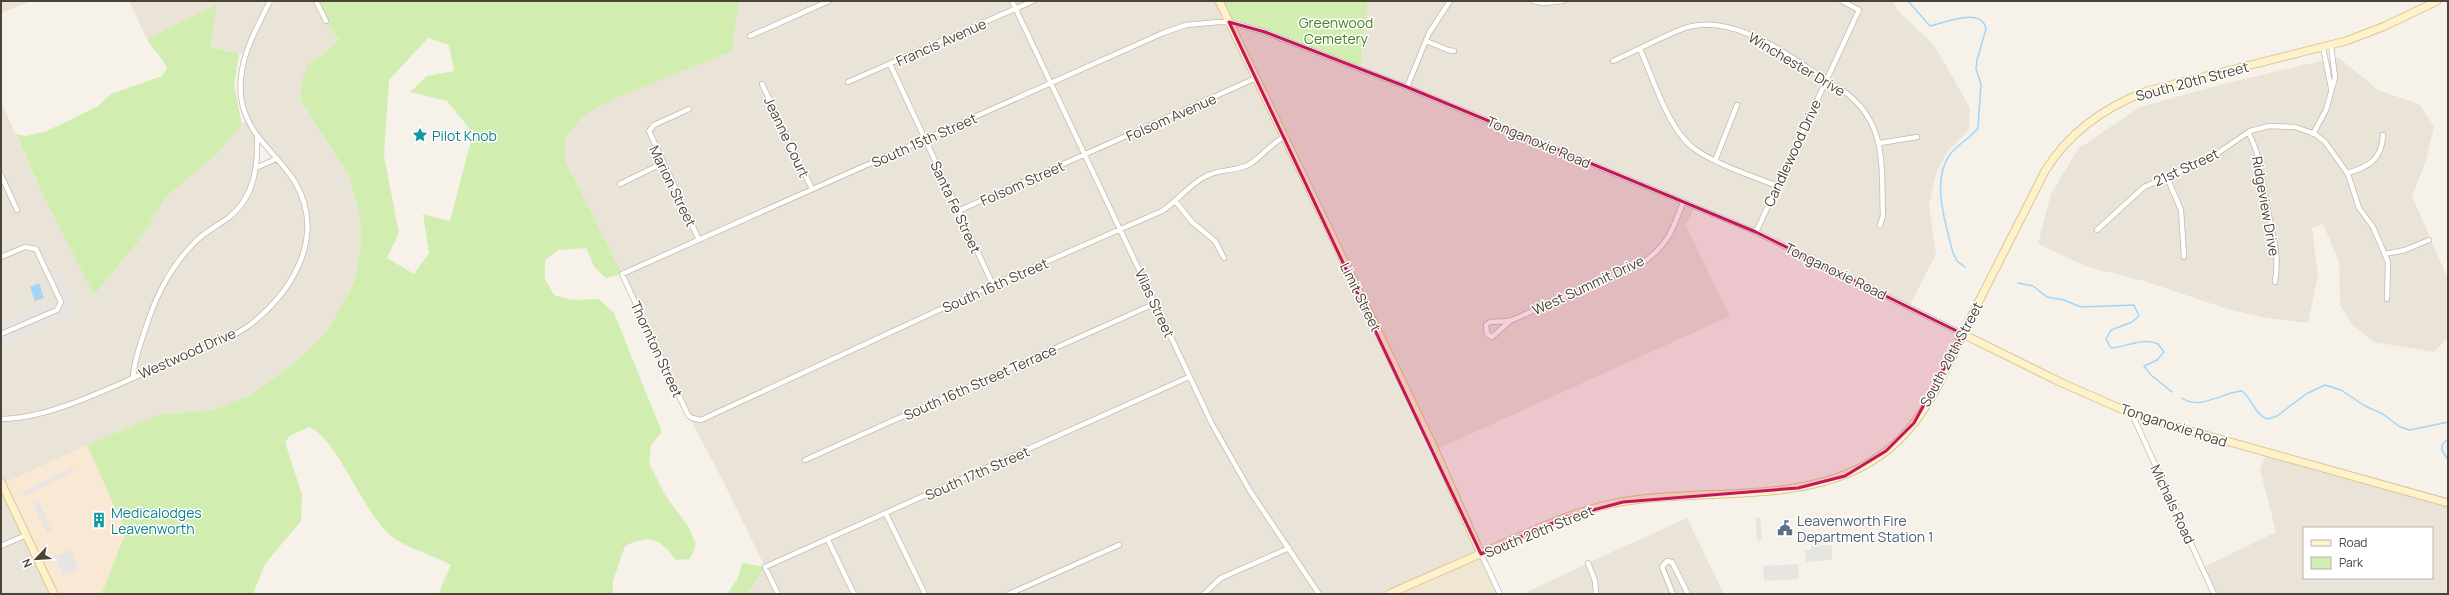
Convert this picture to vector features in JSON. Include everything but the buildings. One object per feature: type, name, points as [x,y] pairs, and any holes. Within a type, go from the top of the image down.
[{"type":"main road","name":"Limit Street","points":[[1219,1],[1435,450],[1481,554]]},
{"type":"main road","name":"South 20th Street","points":[[1389,594],[1567,516],[1623,502],[1669,496],[1798,488],[1845,476],[1886,451],[1914,423],[1931,396],[2045,171],[2053,157],[2081,128],[2126,99],[2147,91],[2327,46],[2385,26],[2437,1]]},
{"type":"main road","name":"Tonganoxie Road","points":[[1963,334],[2060,382],[2132,414],[2194,434],[2448,503]]},
{"type":"main road","points":[[1,482],[54,594]]},
{"type":"street","name":"Westwood Drive","points":[[1,418],[30,415],[60,406],[224,340],[250,324],[273,302],[299,267],[307,247],[303,201],[296,184],[257,138],[247,120],[241,97],[241,76],[245,55],[270,1]]},
{"type":"street","points":[[316,1],[326,21]]},
{"type":"street","points":[[750,36],[829,1]]},
{"type":"street","name":"Vilas Street","points":[[1012,1],[1156,303],[1189,377],[1230,457],[1269,520],[1290,548],[1319,594]]},
{"type":"street","name":"Francis Avenue","points":[[848,82],[1033,1]]},
{"type":"street","points":[[1407,87],[1426,41],[1450,1]]},
{"type":"street","points":[[1533,1],[1543,3],[1563,1]]},
{"type":"street","name":"Candlewood Drive","points":[[1756,232],[1859,10],[1842,1]]},
{"type":"street","name":"South 15th Street","points":[[622,274],[924,139],[1186,25],[1229,22]]},
{"type":"street","name":"Tonganoxie Road","points":[[1229,22],[1265,32],[1407,87],[1756,232],[1963,334]]},
{"type":"street","name":"Winchester Drive","points":[[1613,61],[1683,29],[1719,25],[1752,35],[1855,99],[1866,111],[1880,143],[1883,216],[1880,225]]},
{"type":"street","points":[[1426,41],[1454,51]]},
{"type":"street","points":[[2327,46],[2331,89]]},
{"type":"street","points":[[2314,134],[2326,110],[2331,89],[2336,78],[2327,46]]},
{"type":"street","points":[[1640,49],[1678,132],[1695,150],[1715,161],[1777,186]]},
{"type":"street","name":"Santa Fe Street","points":[[890,64],[993,285]]},
{"type":"street","name":"Folsom Avenue","points":[[1086,155],[1256,78]]},
{"type":"street","name":"Jeanne Court","points":[[762,84],[812,189]]},
{"type":"street","points":[[1715,161],[1737,105]]},
{"type":"street","name":"Marion Street","points":[[689,109],[654,125],[649,131],[699,240]]},
{"type":"street","name":"21st Street","points":[[2097,230],[2144,187],[2208,159],[2248,132],[2279,126],[2295,127],[2314,134],[2325,142],[2347,173],[2359,208],[2373,227],[2385,254],[2388,269],[2387,299]]},
{"type":"street","name":"Ridgeview Drive","points":[[2248,132],[2260,159],[2267,207],[2277,246],[2275,282]]},
{"type":"street","points":[[2347,173],[2362,169],[2374,161],[2382,147],[2383,135]]},
{"type":"street","name":"South 16th Street","points":[[696,420],[702,420],[993,285],[1162,211],[1176,202],[1199,180],[1212,174],[1249,164],[1272,144],[1284,137]]},
{"type":"street","points":[[133,377],[134,362],[156,297],[167,275],[195,241],[240,207],[252,185],[258,167],[257,138]]},
{"type":"street","points":[[1880,143],[1917,138]]},
{"type":"street","name":"Folsom Street","points":[[958,211],[1086,155]]},
{"type":"street","points":[[258,167],[276,159]]},
{"type":"street","points":[[620,184],[663,163]]},
{"type":"street","points":[[1,175],[18,210]]},
{"type":"street","points":[[2168,177],[2181,210],[2184,258]]},
{"type":"street","points":[[1176,202],[1192,222],[1215,241],[1224,258]]},
{"type":"street","name":"West Summit Drive","points":[[1510,321],[1490,322],[1486,325],[1487,334],[1492,337],[1510,321],[1645,261],[1661,249],[1672,232],[1683,202]]},
{"type":"street","points":[[2385,254],[2404,250],[2429,240]]},
{"type":"street","points":[[1,257],[25,247],[36,249],[61,302],[57,310],[1,334]]},
{"type":"street","name":"Thornton Street","points":[[622,274],[688,415],[696,420]]},
{"type":"street","name":"South 16th Street Terrace","points":[[805,460],[1156,303]]},
{"type":"street","name":"South 17th Street","points":[[778,594],[765,567],[1189,377]]},
{"type":"street","name":"Michals Road","points":[[2132,414],[2214,594]]},
{"type":"street","points":[[886,514],[924,594]]},
{"type":"street","points":[[1,546],[26,535]]},
{"type":"street","points":[[828,540],[854,594]]},
{"type":"street","points":[[1009,594],[1119,545]]},
{"type":"street","points":[[1204,594],[1221,578],[1290,548]]},
{"type":"street","name":"Limit Street","points":[[1481,554],[1500,594]]},
{"type":"street","points":[[1673,594],[1662,567],[1667,561],[1672,562],[1676,567],[1688,594]]},
{"type":"street","points":[[1588,563],[1595,580],[1596,594]]},
{"type":"highlighted area","points":[[1229,22],[1265,32],[1407,87],[1756,232],[1963,334],[1914,423],[1886,451],[1845,476],[1798,488],[1623,502],[1567,517],[1481,554]]},
{"type":"shaded area","points":[[1,1],[32,1],[1,13]]},
{"type":"shaded area","points":[[129,1],[316,1],[332,31],[339,39],[326,52],[309,63],[300,99],[349,176],[360,217],[361,248],[354,283],[326,333],[293,364],[252,394],[214,410],[162,414],[2,484],[54,594],[1,594],[1,102],[44,197],[94,295],[139,241],[167,196],[217,154],[247,119],[241,97],[245,55],[211,47],[217,4],[147,39]],"holes":[[[258,139],[275,159],[258,167]]]},
{"type":"shaded area","points":[[740,1],[1219,1],[1252,27],[1360,69],[1368,1],[1893,1],[1897,10],[1931,42],[1940,55],[1970,108],[1969,130],[1948,151],[1936,173],[1929,205],[1936,254],[1909,307],[1756,232],[1695,207],[1686,226],[1730,316],[1435,450],[1481,554],[1389,594],[747,594],[765,567],[723,481],[688,415],[565,160],[565,139],[582,117],[611,100],[733,51],[734,30]]},
{"type":"shaded area","points":[[2338,57],[2378,90],[2419,104],[2434,126],[2426,161],[2412,196],[2448,279],[2448,337],[2434,352],[2374,342],[2353,325],[2340,305],[2339,262],[2323,224],[2312,228],[2318,276],[2308,323],[2261,317],[2224,308],[2144,281],[2088,267],[2038,244],[2051,194],[2078,149],[2140,107],[2223,84]]},
{"type":"shaded area","points":[[24,237],[27,243],[1,254],[1,247]]},
{"type":"shaded area","points":[[59,271],[72,301],[69,315],[1,346],[1,338],[63,311],[64,301],[51,274]]},
{"type":"shaded area","points":[[53,300],[55,306],[1,330],[1,323]]},
{"type":"shaded area","points":[[87,445],[126,532],[102,593],[54,594],[2,484]]},
{"type":"shaded area","points":[[2267,453],[2448,503],[2448,594],[2214,594],[2202,568],[2276,532],[2260,469]]},
{"type":"shaded area","points":[[72,468],[74,472],[24,496],[22,492]]},
{"type":"shaded area","points":[[38,501],[52,531],[47,533],[33,503]]},
{"type":"shaded area","points":[[1756,517],[1760,517],[1762,540],[1757,541]]},
{"type":"shaded area","points":[[1687,518],[1724,594],[1523,594],[1588,563]]},
{"type":"shaded area","points":[[1832,545],[1832,560],[1806,562],[1805,550],[1811,550],[1811,546]]},
{"type":"shaded area","points":[[70,549],[79,569],[63,576],[54,556]]},
{"type":"shaded area","points":[[1481,554],[1500,594],[1389,594]]},
{"type":"shaded area","points":[[1798,564],[1799,579],[1764,581],[1763,566]]},
{"type":"green space","points":[[316,1],[740,1],[734,30],[733,51],[611,100],[582,117],[565,139],[565,160],[622,274],[606,278],[595,268],[586,248],[558,250],[545,260],[545,279],[554,295],[572,300],[599,299],[614,313],[662,432],[651,445],[649,463],[665,495],[688,526],[696,544],[690,559],[676,560],[660,543],[641,540],[625,546],[613,581],[613,594],[438,594],[451,565],[404,544],[391,536],[370,511],[329,444],[319,433],[309,427],[290,436],[285,442],[302,495],[301,521],[265,564],[253,594],[102,593],[126,532],[87,445],[162,414],[214,410],[252,394],[293,364],[326,333],[354,283],[361,248],[360,217],[349,176],[300,99],[302,79],[309,63],[326,52],[339,39],[332,31]],"holes":[[[428,38],[449,45],[454,71],[427,76],[410,92],[447,101],[473,133],[450,221],[423,214],[429,253],[414,274],[387,258],[399,233],[384,156],[389,80]]]},
{"type":"green space","name":"Greenwood Cemetery","points":[[1219,1],[1368,1],[1360,70],[1265,32],[1229,22]]},
{"type":"green space","points":[[217,4],[211,47],[239,54],[234,85],[242,125],[217,154],[167,196],[139,241],[94,295],[44,197],[16,134],[26,136],[47,131],[98,106],[111,94],[162,76],[167,69],[147,39]]},
{"type":"green space","points":[[742,563],[765,567],[747,594],[727,594],[737,580]]},
{"type":"water","points":[[39,283],[44,298],[35,301],[30,287]]},
{"type":"waterway","points":[[1908,1],[1930,26],[1970,17],[1978,18],[1983,22],[1986,29],[1977,60],[1976,69],[1981,84],[1978,128],[1949,156],[1944,166],[1941,178],[1944,216],[1953,253],[1957,261],[1965,267]]},
{"type":"waterway","points":[[2018,283],[2033,286],[2047,297],[2064,300],[2081,307],[2134,305],[2139,316],[2132,322],[2111,330],[2106,339],[2111,348],[2140,342],[2152,342],[2158,344],[2164,352],[2157,360],[2144,366],[2151,375],[2172,392]]},
{"type":"waterway","points":[[2182,398],[2196,403],[2242,391],[2249,398],[2256,410],[2267,419],[2277,416],[2306,394],[2325,385],[2341,390],[2365,406],[2383,414],[2400,427],[2410,430],[2448,422]]},
{"type":"waterway","points":[[2448,439],[2442,445],[2442,450],[2448,460]]},
{"type":"place","name":"Pilot Knob","points":[[420,135]]},
{"type":"place","name":"Medicalodges Leavenworth","points":[[99,520]]},
{"type":"place","name":"Leavenworth Fire Department Station 1","points":[[1785,528]]}]
